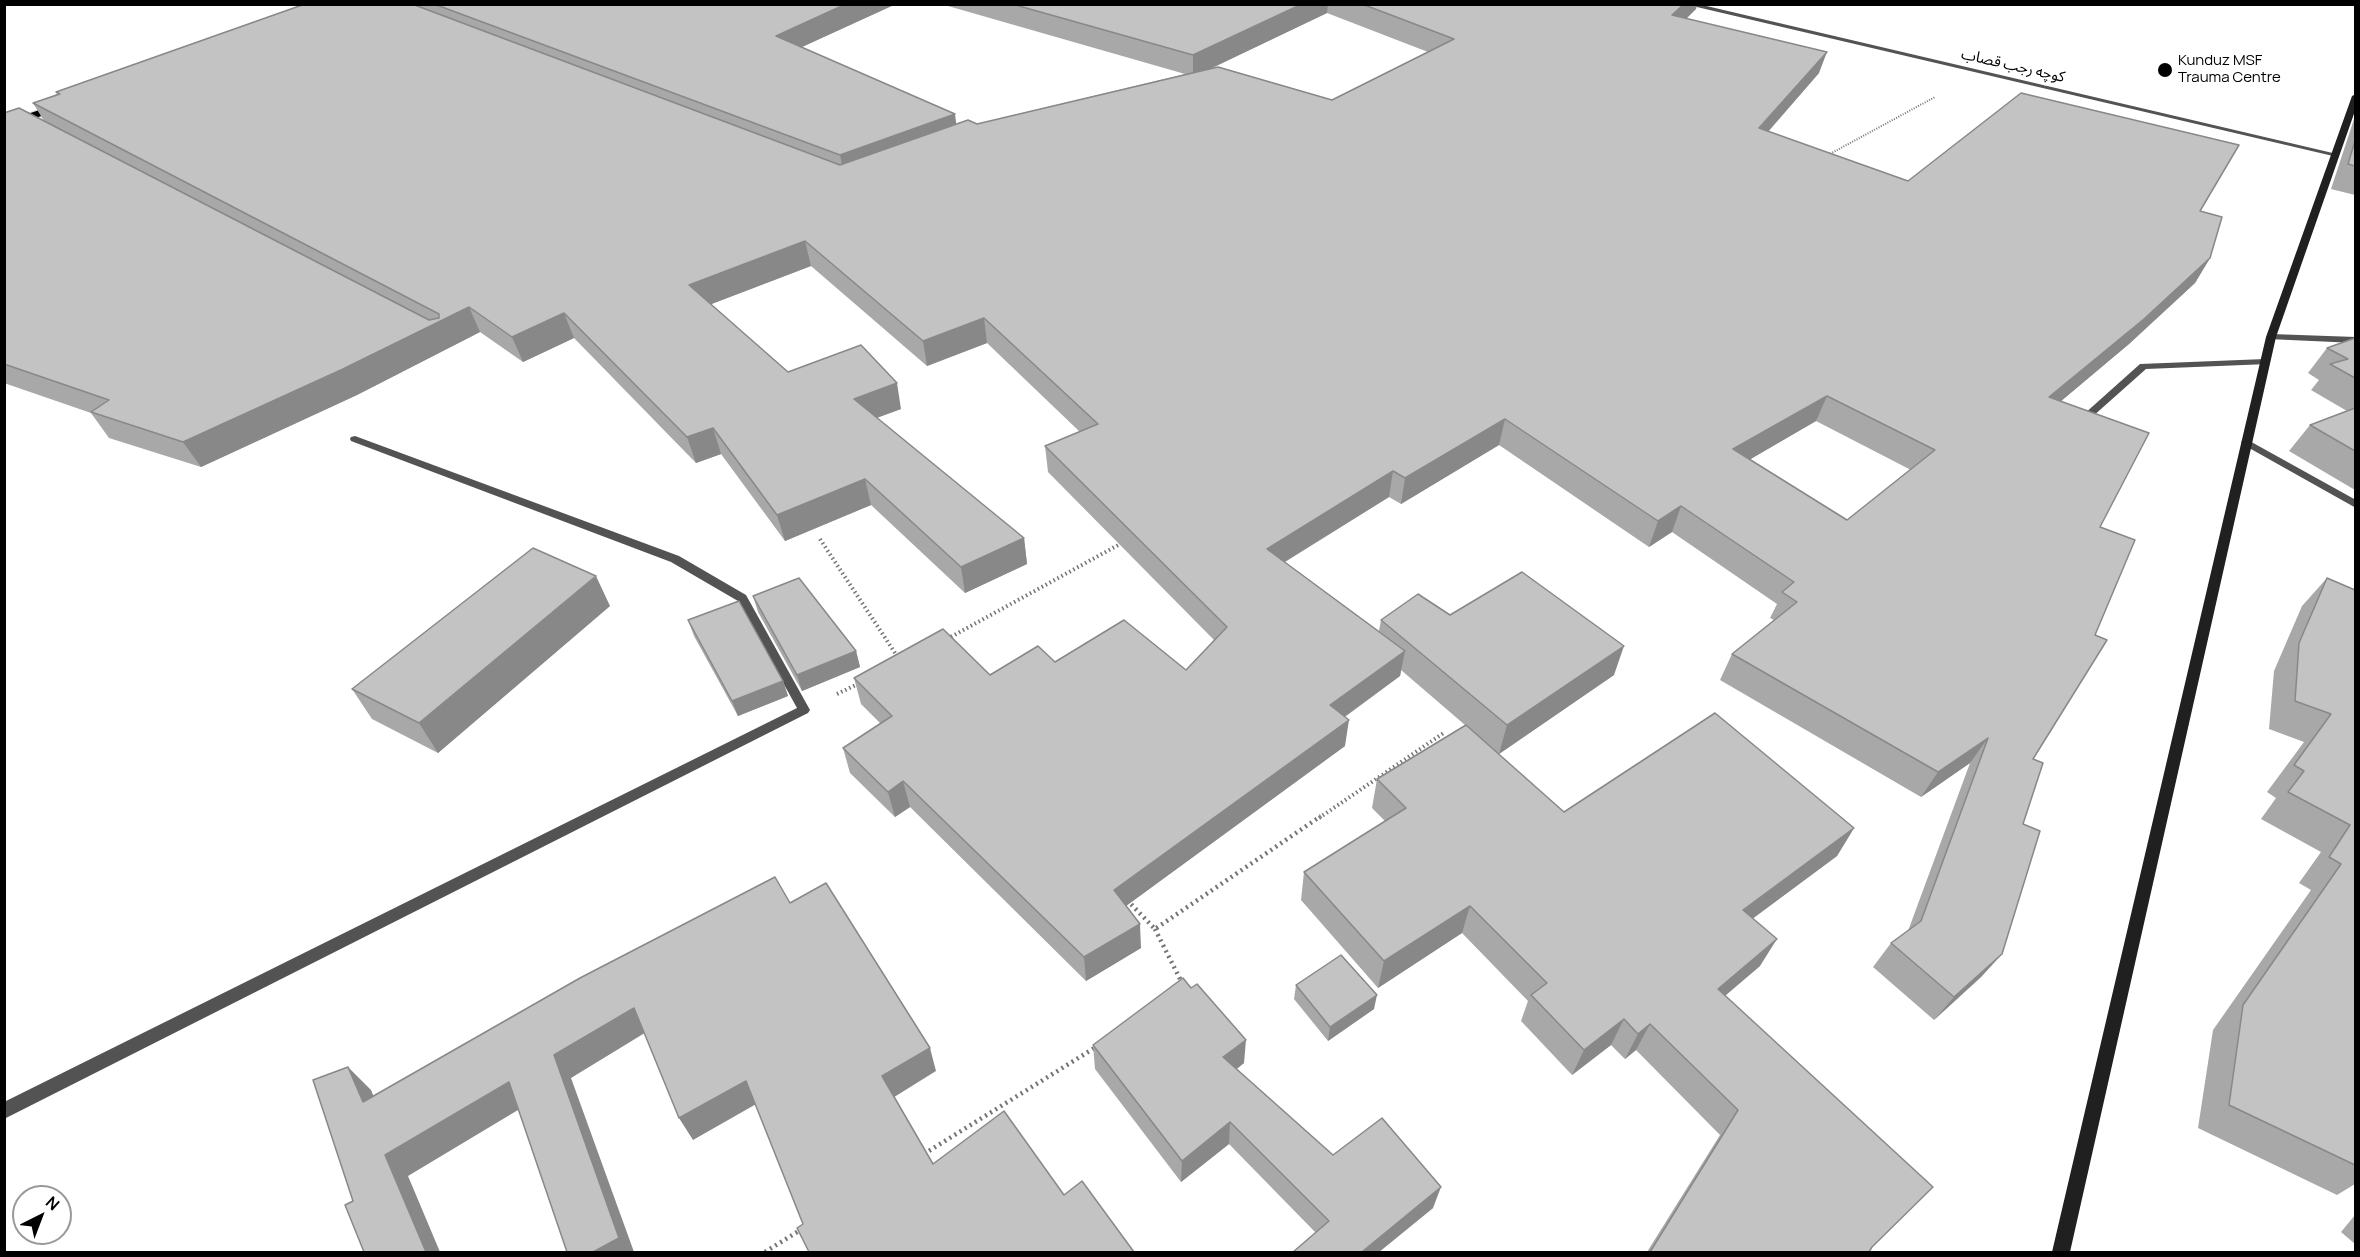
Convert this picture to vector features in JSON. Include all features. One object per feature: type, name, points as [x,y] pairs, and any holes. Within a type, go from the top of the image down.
[{"type":"highway","points":[[4,126],[79,99]]},
{"type":"street","name":"کوچه رجب قصاب","points":[[1687,4],[2333,154]]},
{"type":"street","points":[[2061,1252],[2271,337],[2355,96]]},
{"type":"street","points":[[23,119],[34,125]]},
{"type":"street","points":[[2271,337],[2355,340]]},
{"type":"street","points":[[2076,426],[2143,366],[2265,362]]},
{"type":"street","points":[[4,1111],[804,710],[742,598],[714,580],[675,559],[355,439]]},
{"type":"street","points":[[2246,442],[2355,505]]},
{"type":"path","points":[[1823,158],[1980,72]]},
{"type":"path","points":[[944,641],[1132,537]]},
{"type":"path","points":[[820,539],[902,664]]},
{"type":"path","points":[[804,710],[863,682]]},
{"type":"path","points":[[1155,929],[1445,732]]},
{"type":"path","points":[[1122,895],[1155,929],[1186,991]]},
{"type":"path","points":[[915,1159],[1106,1041]]},
{"type":"path","points":[[765,1252],[805,1228]]},
{"type":"building","points":[[305,4],[412,4],[840,165],[968,120],[977,124],[1218,67],[1332,100],[1454,39],[1362,4],[1684,4],[1672,15],[1827,52],[1759,128],[1908,181],[2021,93],[2239,145],[2200,211],[2222,217],[2210,258],[2144,319],[2049,397],[2149,433],[2100,527],[2135,540],[2095,635],[2107,640],[2033,759],[2043,763],[2023,824],[2040,831],[2002,954],[1954,997],[1891,943],[1921,921],[1988,738],[1938,772],[1732,654],[1797,602],[1782,592],[1794,582],[1681,506],[1658,521],[1505,419],[1405,478],[1393,471],[1267,549],[1405,651],[1330,705],[1349,720],[1114,890],[1140,924],[1084,957],[903,781],[888,792],[843,748],[892,716],[854,678],[943,629],[990,675],[1038,646],[1055,662],[1124,620],[1186,670],[1227,627],[1045,446],[1098,424],[984,318],[923,341],[805,241],[689,285],[788,372],[861,345],[897,383],[854,399],[1024,538],[961,567],[865,479],[777,515],[713,428],[687,437],[564,313],[512,337],[469,307],[343,369],[183,442],[91,412],[109,400],[4,364],[4,113],[19,108],[429,320],[439,318],[439,314],[33,103],[60,94],[56,92]],"holes":[[[1827,396],[1935,450],[1847,520],[1733,449]]]},
{"type":"building","points":[[434,4],[846,4],[776,36],[955,114],[840,155]]},
{"type":"building","points":[[1012,4],[1302,4],[1193,55]]},
{"type":"building","points":[[2355,141],[2355,166],[2348,164]]},
{"type":"building","points":[[2355,338],[2355,378],[2330,364],[2348,359],[2327,348]]},
{"type":"building","points":[[2355,408],[2355,451],[2310,425]]},
{"type":"building","points":[[533,548],[596,576],[419,723],[352,689]]},
{"type":"building","points":[[1522,572],[1624,646],[1507,725],[1381,620],[1418,594],[1450,615]]},
{"type":"building","points":[[799,578],[856,651],[797,675],[753,596]]},
{"type":"building","points":[[2327,578],[2355,590],[2355,1165],[2229,1105],[2243,1005],[2341,864],[2329,857],[2350,825],[2288,792],[2304,771],[2294,765],[2331,714],[2295,701],[2299,643]]},
{"type":"building","points":[[739,601],[783,681],[732,701],[688,620]]},
{"type":"building","points":[[1715,713],[1854,828],[1743,910],[1777,939],[1718,989],[1933,1187],[1869,1252],[1650,1252],[1738,1110],[1650,1024],[1638,1034],[1624,1019],[1584,1050],[1531,995],[1547,983],[1470,906],[1384,961],[1304,872],[1406,808],[1377,779],[1466,725],[1564,812]]},
{"type":"building","points":[[775,877],[790,903],[826,883],[930,1048],[882,1076],[933,1164],[1004,1111],[1064,1195],[1082,1181],[1134,1252],[809,1252],[797,1228],[803,1224],[746,1081],[679,1118],[634,1008],[554,1055],[619,1238],[593,1252],[567,1252],[509,1082],[385,1155],[426,1252],[364,1252],[345,1205],[353,1201],[313,1080],[348,1067],[363,1102],[580,978]]},
{"type":"building","points":[[1341,955],[1377,995],[1330,1027],[1296,985]]},
{"type":"building","points":[[1183,978],[1191,988],[1197,984],[1246,1040],[1223,1057],[1333,1155],[1382,1118],[1441,1187],[1364,1252],[1293,1252],[1329,1221],[1230,1122],[1182,1161],[1093,1045]]},
{"type":"place","name":"Kunduz MSF Trauma Centre","points":[[2165,70]]}]
